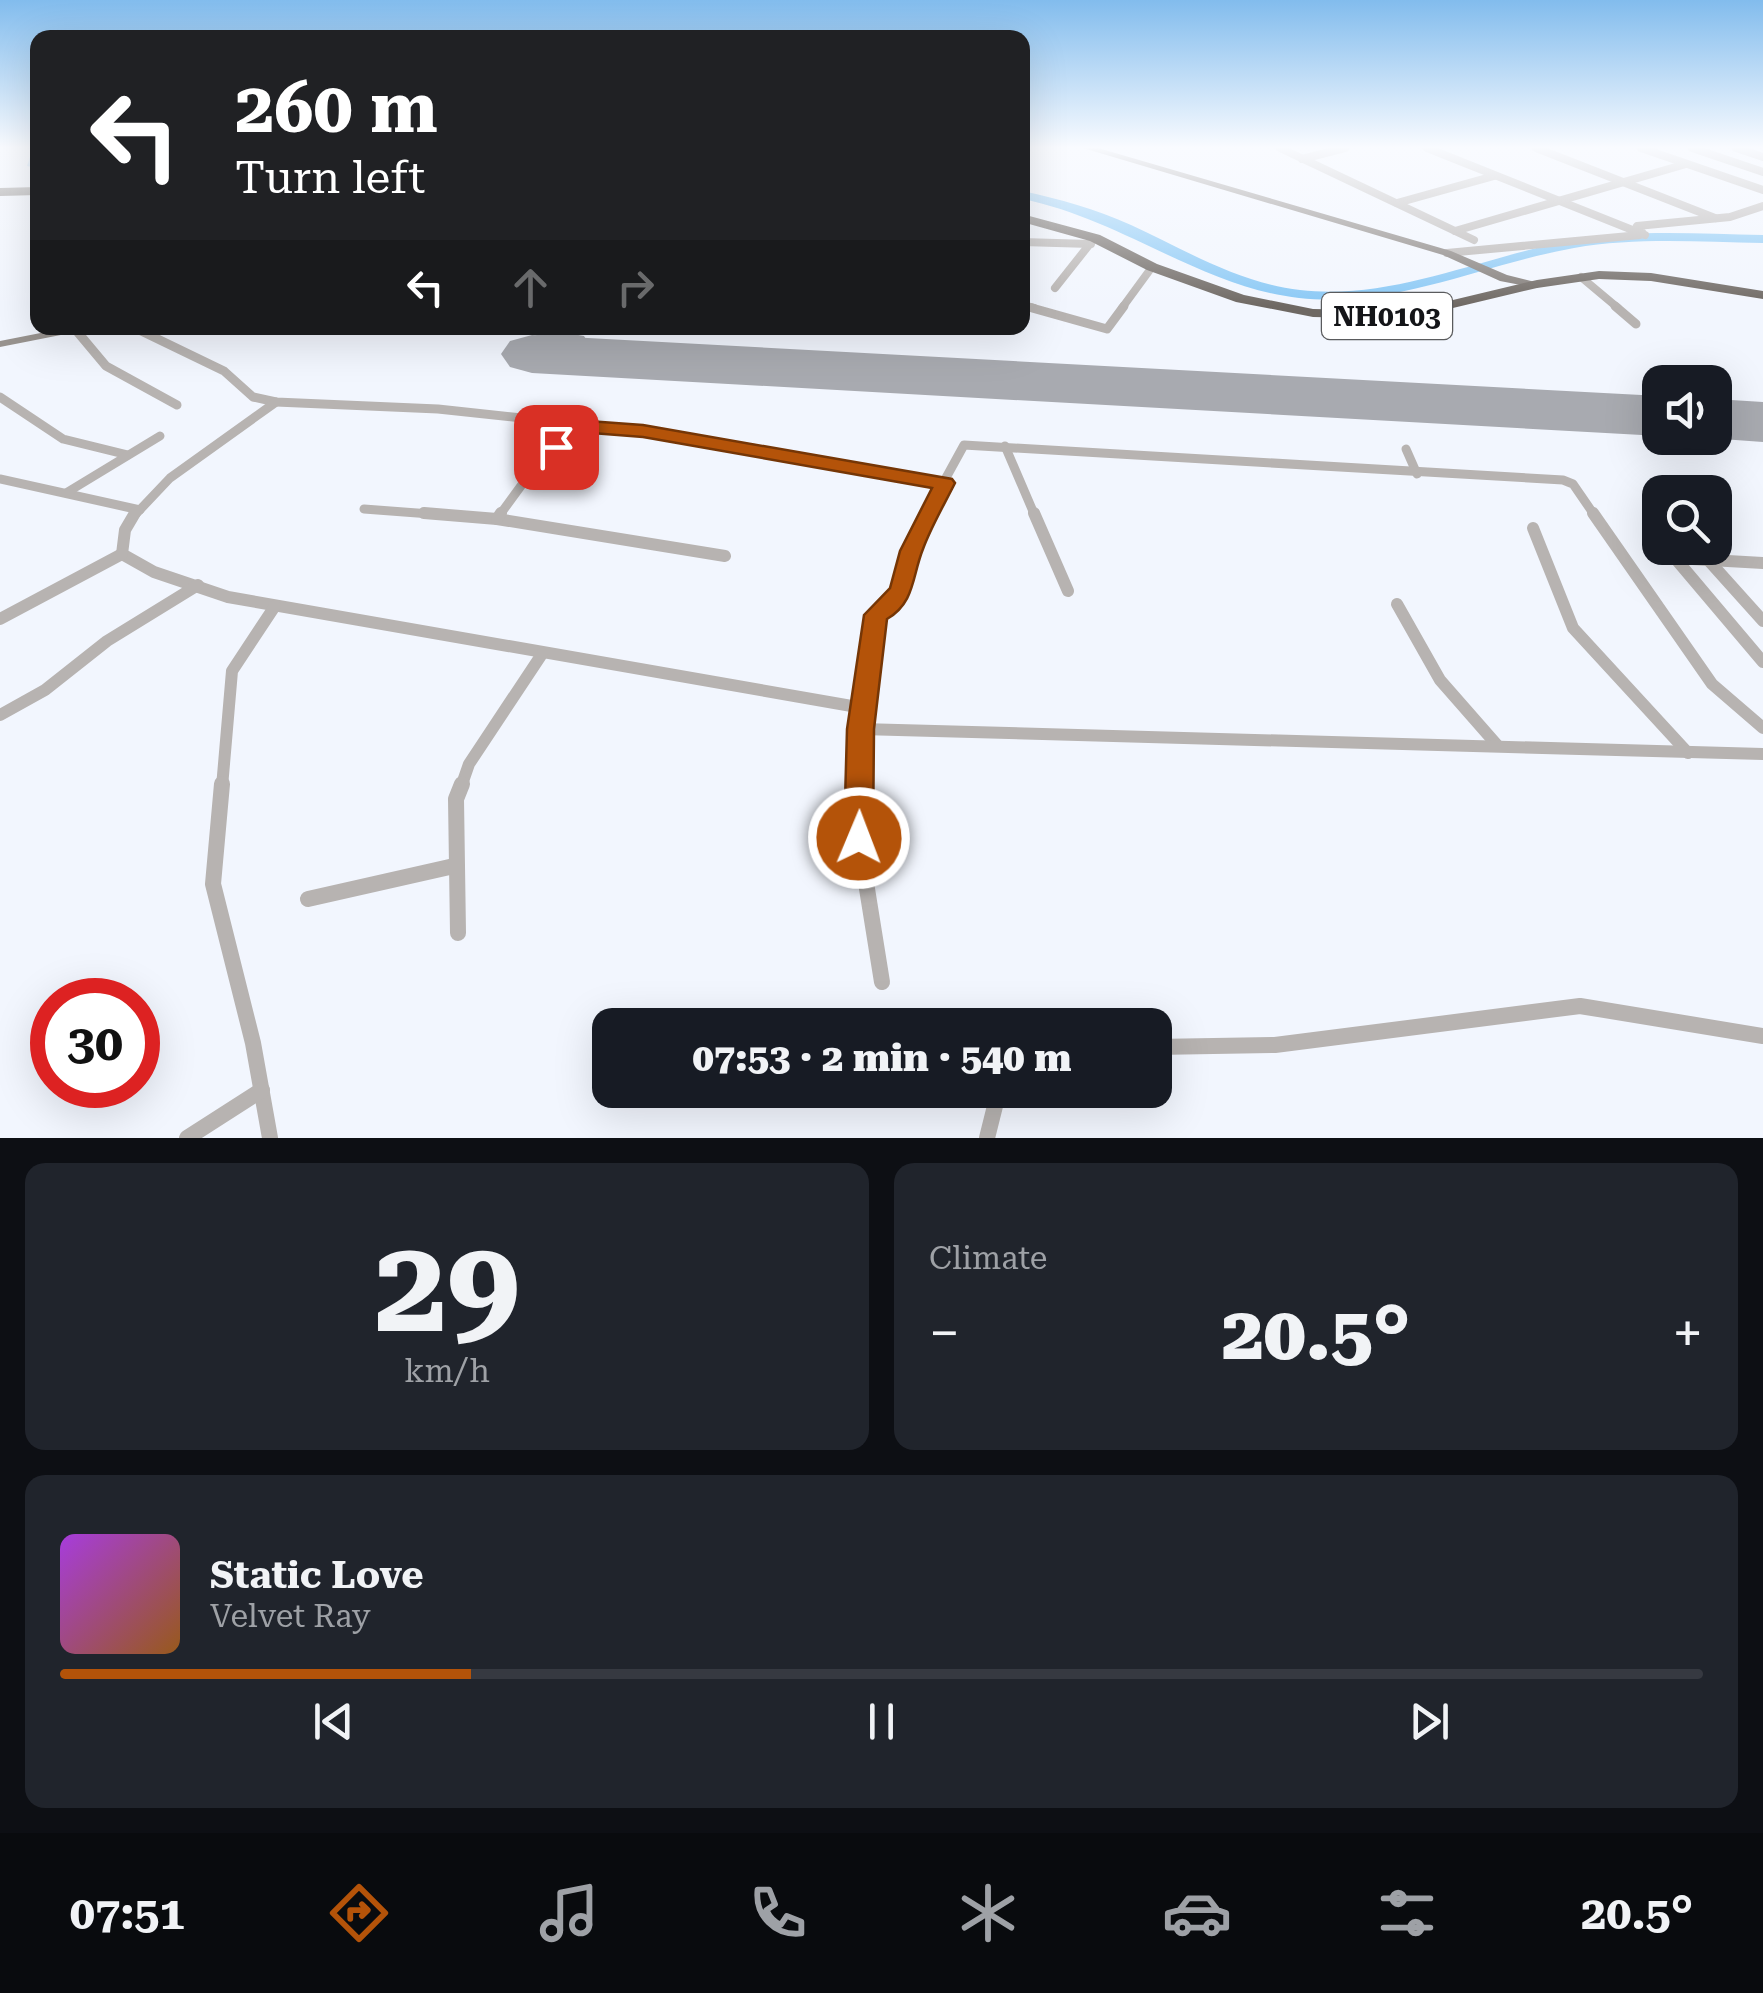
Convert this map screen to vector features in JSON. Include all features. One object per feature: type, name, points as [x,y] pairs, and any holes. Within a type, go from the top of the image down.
[{"type":"highway","name":"NH0103","points":[[1030,221],[1093,241],[1152,267],[1274,307],[1364,316],[1426,311],[1581,277],[1651,276],[1763,295]]},
{"type":"main road","points":[[1272,201],[1447,253],[1504,278],[1537,284]]},
{"type":"main road","points":[[0,336],[30,331]]},
{"type":"main road","points":[[0,344],[44,335]]},
{"type":"street","points":[[1393,201],[1474,240]]},
{"type":"street","points":[[1397,203],[1404,201]]},
{"type":"street","points":[[1552,201],[1644,235]]},
{"type":"street","points":[[1455,231],[1552,201]]},
{"type":"street","points":[[1671,201],[1714,218]]},
{"type":"street","points":[[1644,235],[1637,226],[1653,221],[1714,218],[1763,206]]},
{"type":"street","points":[[1447,253],[1506,244],[1644,235]]},
{"type":"street","points":[[1030,242],[1093,241]]},
{"type":"street","points":[[1056,288],[1093,241]]},
{"type":"street","points":[[1030,307],[1107,329],[1152,267]]},
{"type":"street","points":[[1581,277],[1616,302],[1636,324]]},
{"type":"street","points":[[80,335],[86,351],[122,380],[177,405]]},
{"type":"street","points":[[150,335],[224,370],[253,397],[276,402],[474,412],[699,439],[944,483]]},
{"type":"street","points":[[0,398],[63,439],[128,455]]},
{"type":"street","points":[[122,554],[125,530],[140,510],[192,462],[276,402]]},
{"type":"street","points":[[496,519],[545,452],[574,426]]},
{"type":"street","points":[[66,494],[160,436]]},
{"type":"street","points":[[882,982],[859,838],[861,729],[876,615],[890,607],[902,589],[911,551],[964,445],[1573,484],[1712,684],[1763,728]]},
{"type":"street","points":[[1006,446],[1068,590]]},
{"type":"street","points":[[1406,449],[1417,474]]},
{"type":"street","points":[[0,479],[140,510]]},
{"type":"street","points":[[364,509],[496,519],[726,556]]},
{"type":"street","points":[[1533,528],[1573,628],[1688,753]]},
{"type":"street","points":[[122,554],[154,572],[275,606],[863,708]]},
{"type":"street","points":[[0,619],[122,554]]},
{"type":"street","points":[[1732,562],[1763,563]]},
{"type":"street","points":[[1681,565],[1763,662]]},
{"type":"street","points":[[1713,565],[1763,621]]},
{"type":"street","points":[[0,715],[46,690],[107,641],[198,585]]},
{"type":"street","points":[[1397,604],[1414,642],[1474,726],[1497,746]]},
{"type":"street","points":[[270,1138],[213,884],[232,671],[275,606]]},
{"type":"street","points":[[458,933],[456,799],[469,764],[542,654]]},
{"type":"street","points":[[861,729],[1763,754]]},
{"type":"street","points":[[308,899],[454,866]]},
{"type":"street","points":[[1172,1046],[1276,1045],[1580,1006],[1763,1036]]},
{"type":"street","points":[[186,1138],[262,1090]]},
{"type":"street","points":[[987,1138],[994,1108]]},
{"type":"waterway","points":[[1054,201],[1094,214],[1194,261],[1263,287],[1333,296],[1403,287],[1574,244],[1644,238],[1763,239]]},
{"type":"taxiway","points":[[532,354],[538,343],[550,337],[575,341],[572,356]]},
{"type":"taxiway","points":[[1759,410],[1763,415]]},
{"type":"runway","points":[[532,354],[1642,415]]},
{"type":"runway","points":[[1732,420],[1763,422]]},
{"type":"route","points":[[556,447],[574,426],[643,431],[944,483],[911,551],[902,589],[890,607],[876,615],[861,729],[859,838]]}]
